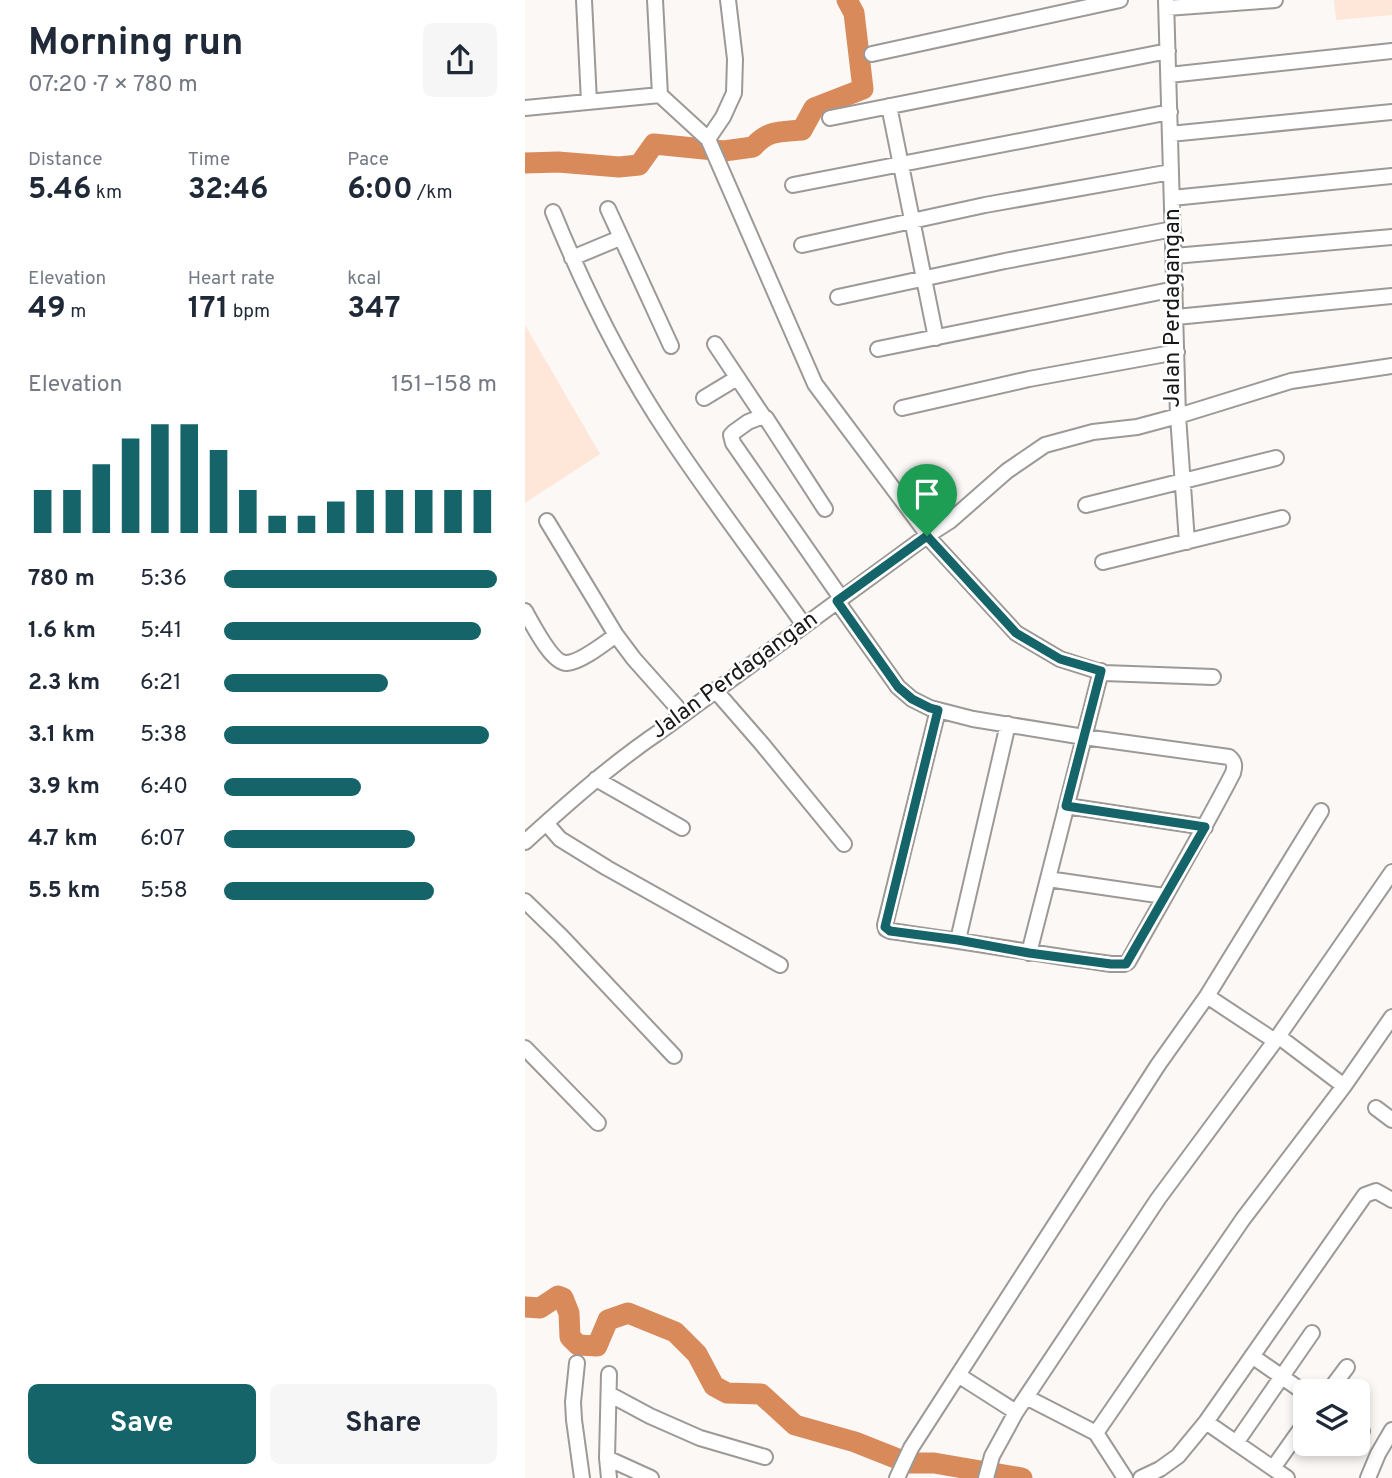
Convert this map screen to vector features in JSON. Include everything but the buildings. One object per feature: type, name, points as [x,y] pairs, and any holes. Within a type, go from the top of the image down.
[{"type":"street","points":[[584,0],[589,102]]},
{"type":"street","points":[[655,0],[660,95],[709,142],[815,384],[927,535],[1016,633],[1060,659],[1101,671],[1213,677]]},
{"type":"street","points":[[709,142],[734,93],[735,59],[728,0]]},
{"type":"street","points":[[872,54],[1120,0]]},
{"type":"street","points":[[1166,4],[1275,0]]},
{"type":"street","name":"Jalan Perdagangan","points":[[525,842],[627,753],[950,521],[1007,471],[1045,445],[1093,432],[1137,426],[1178,416],[1166,4]]},
{"type":"street","points":[[830,118],[1168,51]]},
{"type":"street","points":[[1168,75],[1392,51]]},
{"type":"street","points":[[525,108],[660,95]]},
{"type":"street","points":[[889,106],[936,338]]},
{"type":"street","points":[[793,185],[1170,112]]},
{"type":"street","points":[[1170,134],[1392,112]]},
{"type":"street","points":[[802,245],[985,205],[1171,172]]},
{"type":"street","points":[[1172,198],[1392,176]]},
{"type":"street","points":[[608,209],[671,345]]},
{"type":"street","points":[[553,212],[607,332],[668,434],[804,625]]},
{"type":"street","points":[[838,297],[1173,229]]},
{"type":"street","points":[[1174,256],[1392,237]]},
{"type":"street","points":[[572,258],[620,238]]},
{"type":"street","points":[[879,349],[1175,289]]},
{"type":"street","points":[[1175,317],[1392,296]]},
{"type":"street","points":[[715,344],[825,509]]},
{"type":"street","points":[[902,408],[1029,379],[1177,352]]},
{"type":"street","points":[[1187,542],[1178,416],[1291,381],[1392,366]]},
{"type":"street","points":[[704,398],[737,378]]},
{"type":"street","points":[[763,416],[734,432],[731,435],[733,443],[898,687],[912,699],[930,708],[938,710],[973,719],[1229,757],[1233,761],[1235,767],[1205,827],[1126,964],[1029,953],[890,931],[885,927],[938,710]]},
{"type":"street","points":[[1086,505],[1276,457]]},
{"type":"street","points":[[1103,562],[1282,519]]},
{"type":"street","points":[[547,521],[616,635],[683,714]]},
{"type":"street","points":[[525,611],[547,647],[559,661],[566,663],[591,653],[616,635]]},
{"type":"street","points":[[1029,953],[1101,671]]},
{"type":"street","points":[[715,690],[844,844]]},
{"type":"street","points":[[958,940],[1008,723]]},
{"type":"street","points":[[596,779],[682,828]]},
{"type":"street","points":[[1066,806],[1205,827]]},
{"type":"street","points":[[898,1477],[907,1455],[1158,1066],[1207,996],[1321,811]]},
{"type":"street","points":[[546,823],[560,839],[607,868],[780,965]]},
{"type":"street","points":[[987,1473],[1016,1412],[1158,1199],[1276,1038],[1392,872]]},
{"type":"street","points":[[1048,879],[1164,896]]},
{"type":"street","points":[[525,901],[674,1056]]},
{"type":"street","points":[[1207,996],[1276,1038],[1344,1086]]},
{"type":"street","points":[[1096,1433],[1243,1219],[1344,1086],[1392,1017]]},
{"type":"street","points":[[525,1048],[598,1123]]},
{"type":"street","points":[[1376,1108],[1392,1120]]},
{"type":"street","points":[[1141,1478],[1178,1456],[1206,1422],[1365,1195],[1377,1191],[1392,1200]]},
{"type":"street","points":[[1236,1443],[1312,1333]]},
{"type":"street","points":[[1252,1356],[1293,1385]]},
{"type":"street","points":[[577,1363],[573,1402],[582,1478]]},
{"type":"street","points":[[1338,1379],[1347,1367]]},
{"type":"street","points":[[609,1374],[609,1478]]},
{"type":"street","points":[[958,1375],[1016,1412]]},
{"type":"street","points":[[609,1394],[700,1438],[765,1457]]},
{"type":"street","points":[[1026,1397],[1096,1433],[1125,1478]]},
{"type":"street","points":[[1206,1422],[1287,1478]]},
{"type":"street","points":[[1368,1478],[1392,1430]]},
{"type":"street","points":[[1273,1468],[1293,1440]]},
{"type":"street","points":[[607,1458],[652,1478]]},
{"type":"shaded area","points":[[1334,0],[1392,0],[1392,15],[1336,20]]},
{"type":"shaded area","points":[[525,325],[600,454],[525,503]]},
{"type":"waterway","points":[[525,163],[558,162],[619,167],[639,165],[654,144],[724,151],[753,147],[764,137],[775,133],[802,130],[814,108],[863,89],[854,13],[847,0]]},
{"type":"waterway","points":[[525,1307],[540,1308],[558,1296],[563,1298],[569,1313],[570,1337],[578,1345],[597,1346],[608,1320],[628,1313],[675,1332],[697,1354],[714,1386],[727,1393],[761,1394],[795,1425],[855,1442],[908,1463],[934,1463],[1022,1478]]},
{"type":"route","points":[[927,536],[1016,633],[1060,659],[1101,671],[1066,806],[1205,827],[1126,964],[1029,953],[888,931],[885,927],[938,710],[912,699],[898,687],[837,601],[927,536]]}]
